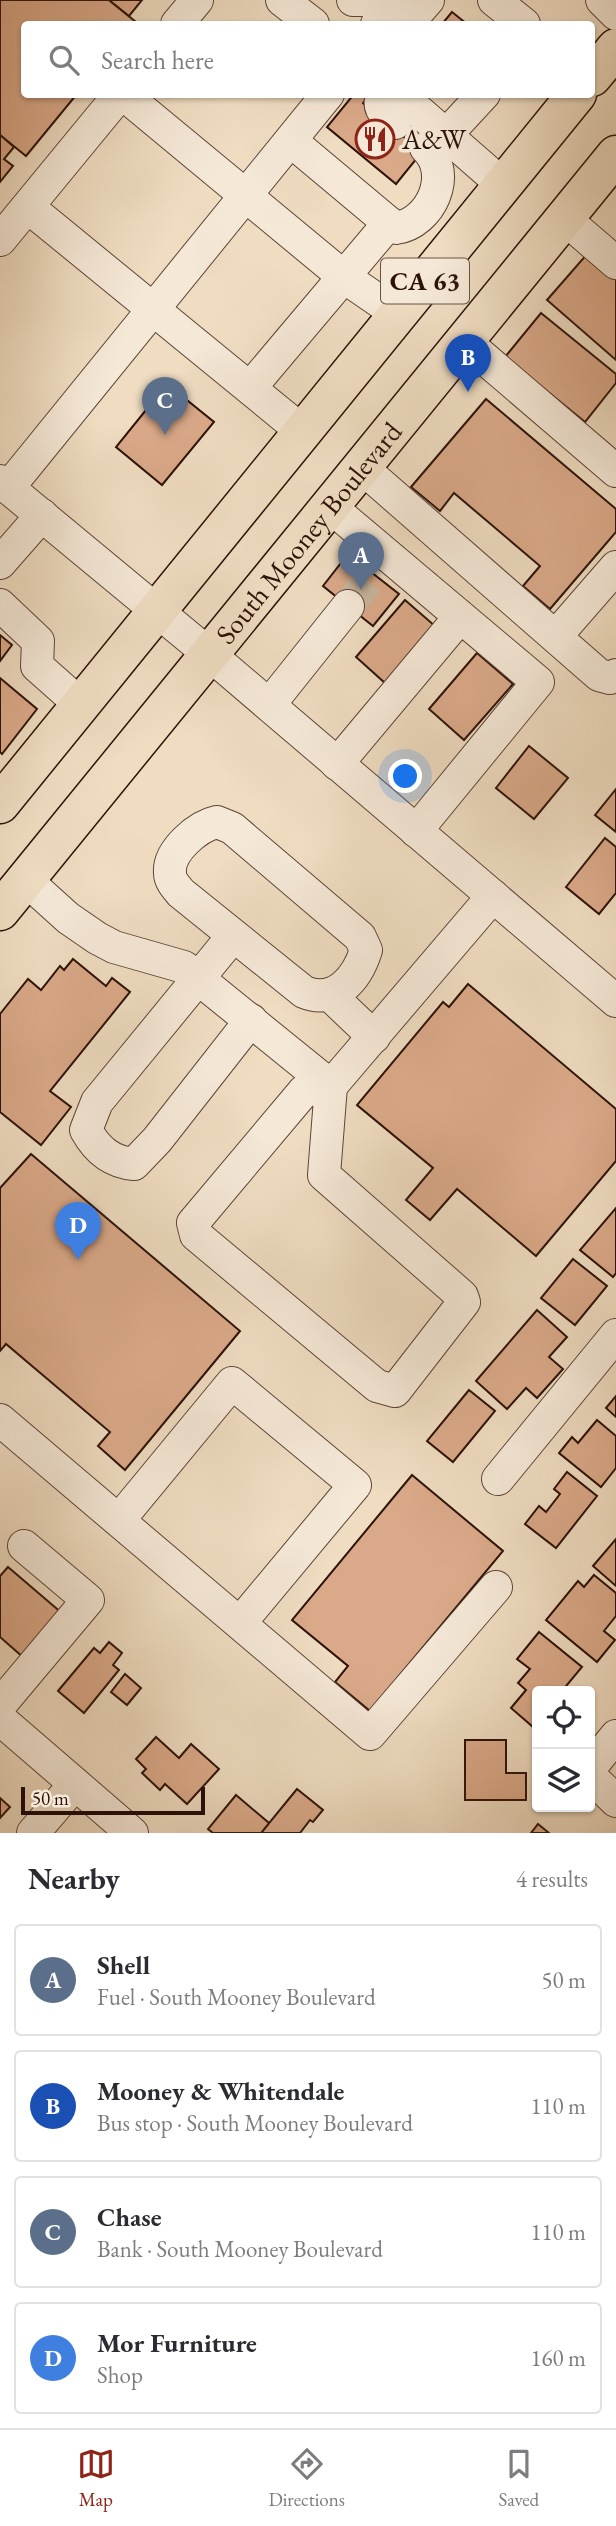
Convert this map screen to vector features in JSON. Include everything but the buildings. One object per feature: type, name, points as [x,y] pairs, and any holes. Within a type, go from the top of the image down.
[{"type":"main road","points":[[595,74],[616,48]]},
{"type":"main road","name":"CA 63","points":[[5,788],[81,705],[574,98]]},
{"type":"main road","name":"South Mooney Boulevard","points":[[0,911],[328,505],[616,155]]},
{"type":"street","points":[[180,21],[197,0]]},
{"type":"street","points":[[282,0],[309,21]]},
{"type":"street","points":[[353,0],[388,9],[428,0]]},
{"type":"street","points":[[494,0],[520,21]]},
{"type":"street","points":[[602,0],[616,14]]},
{"type":"street","points":[[0,240],[118,98]]},
{"type":"street","points":[[126,98],[344,277],[398,314]]},
{"type":"street","points":[[325,98],[154,309],[4,485],[158,610],[493,896],[611,989]]},
{"type":"street","points":[[392,104],[457,117],[503,184]]},
{"type":"street","points":[[290,141],[396,228],[415,221],[434,195],[439,180],[439,167],[457,117]]},
{"type":"street","points":[[28,207],[302,431]]},
{"type":"street","points":[[564,218],[616,263]]},
{"type":"street","points":[[250,388],[388,223]]},
{"type":"street","points":[[463,340],[610,460]]},
{"type":"street","points":[[360,466],[599,675],[610,678],[616,675]]},
{"type":"street","points":[[328,505],[381,566],[460,617],[538,682]]},
{"type":"street","points":[[0,563],[42,515]]},
{"type":"street","points":[[416,831],[538,682],[562,641],[616,567]]},
{"type":"street","points":[[0,605],[38,641],[37,666],[81,705]]},
{"type":"street","points":[[269,705],[348,606]]},
{"type":"street","points":[[337,764],[460,617]]},
{"type":"street","points":[[217,822],[232,828],[360,937],[366,950],[362,962],[331,996],[318,998],[304,992],[181,893],[172,882],[169,871],[174,857],[202,825],[217,822]]},
{"type":"street","points":[[26,880],[68,918],[97,938],[114,947],[184,967],[331,1086]]},
{"type":"street","points":[[331,1086],[304,1091],[193,1223],[196,1235],[377,1386],[396,1391],[464,1303],[462,1296],[324,1175],[331,1086],[493,896]]},
{"type":"street","points":[[233,936],[108,1088],[89,1116],[86,1130],[105,1154],[119,1163],[134,1164],[251,1020]]},
{"type":"street","points":[[331,996],[374,1037]]},
{"type":"street","points":[[498,1479],[616,1335]]},
{"type":"street","points":[[119,1520],[232,1383],[355,1485],[240,1623]]},
{"type":"street","points":[[0,1419],[370,1734],[495,1587]]},
{"type":"street","points":[[0,1705],[88,1600],[24,1546]]},
{"type":"street","points":[[0,1719],[132,1833]]},
{"type":"street","points":[[595,1762],[616,1736]]},
{"type":"street","points":[[595,1781],[616,1801]]},
{"type":"street","points":[[33,1833],[75,1784]]},
{"type":"tunnel","points":[[348,606],[374,574]]},
{"type":"place","name":"A&W","points":[[375,139]]},
{"type":"place","name":"Mooney & Whitendale","points":[[468,392]]},
{"type":"place","name":"Chase","points":[[165,435]]},
{"type":"place","name":"Shell","points":[[361,590]]},
{"type":"place","name":"Mor Furniture","points":[[78,1260]]}]
